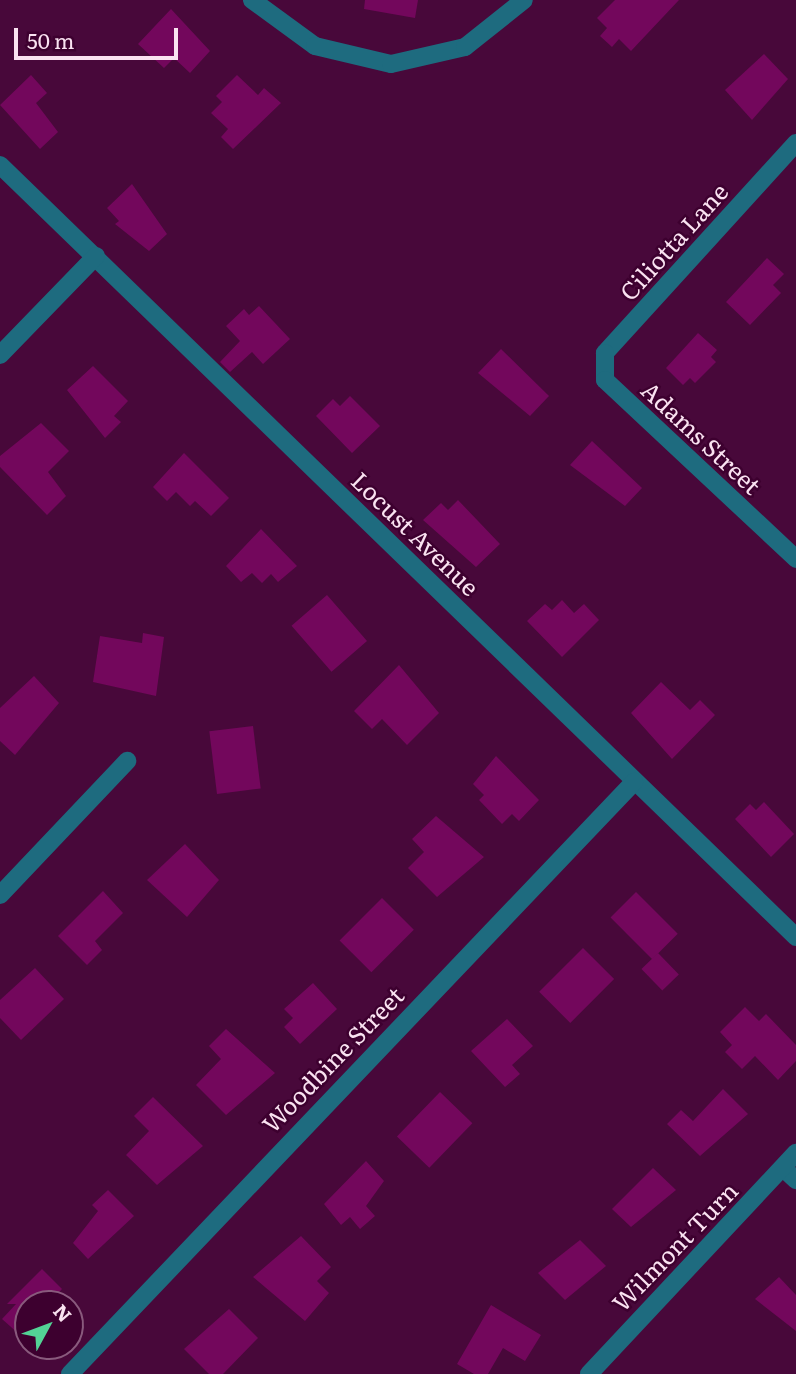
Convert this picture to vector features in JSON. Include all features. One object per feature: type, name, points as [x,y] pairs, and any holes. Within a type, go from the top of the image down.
[{"type":"street","points":[[251,0],[314,46],[391,64],[465,47],[524,0]]},
{"type":"street","name":"Ciliotta Lane","points":[[605,380],[604,353],[796,143]]},
{"type":"street","name":"Locust Avenue","points":[[0,164],[796,937]]},
{"type":"street","points":[[0,355],[96,256]]},
{"type":"street","name":"Adams Street","points":[[605,380],[796,559]]},
{"type":"street","points":[[0,895],[127,761]]},
{"type":"street","name":"Woodbine Street","points":[[70,1374],[634,782]]},
{"type":"street","name":"Wilmont Turn","points":[[589,1374],[790,1174],[796,1153]]},
{"type":"building","points":[[365,0],[418,0],[415,18],[364,9]]},
{"type":"building","points":[[615,0],[679,0],[631,51],[619,39],[612,47],[600,36],[607,28],[597,18]]},
{"type":"building","points":[[171,9],[210,51],[190,73],[174,58],[164,68],[138,44]]},
{"type":"building","points":[[764,54],[788,79],[752,120],[725,90]]},
{"type":"building","points":[[31,75],[47,93],[36,103],[58,132],[40,149],[0,105]]},
{"type":"building","points":[[237,75],[258,95],[264,88],[281,103],[233,149],[221,137],[228,129],[211,113],[222,102],[216,96]]},
{"type":"building","points":[[132,184],[167,234],[149,251],[115,224],[119,221],[107,208]]},
{"type":"building","points":[[767,258],[784,274],[773,285],[781,293],[750,325],[726,302]]},
{"type":"building","points":[[259,306],[290,339],[263,364],[252,352],[230,372],[220,362],[240,341],[226,326],[244,309],[249,315]]},
{"type":"building","points":[[698,333],[717,350],[711,357],[716,362],[695,383],[690,378],[683,385],[666,368]]},
{"type":"building","points":[[501,349],[549,396],[530,416],[478,373]]},
{"type":"building","points":[[93,366],[128,401],[114,416],[121,422],[105,438],[67,390]]},
{"type":"building","points":[[350,396],[380,426],[352,453],[316,416],[333,399],[340,406]]},
{"type":"building","points":[[41,423],[69,451],[48,472],[66,496],[47,515],[0,467],[0,456]]},
{"type":"building","points":[[592,441],[642,488],[625,506],[570,465]]},
{"type":"building","points":[[184,453],[229,498],[211,516],[195,501],[190,506],[176,492],[167,501],[153,487]]},
{"type":"building","points":[[458,500],[500,544],[476,567],[423,520],[441,503],[448,510]]},
{"type":"building","points":[[261,529],[297,566],[278,582],[271,574],[262,583],[252,573],[241,582],[226,566]]},
{"type":"building","points":[[327,595],[367,641],[332,672],[292,626]]},
{"type":"building","points":[[562,600],[574,613],[584,604],[599,620],[562,657],[527,621],[545,604],[552,610]]},
{"type":"building","points":[[143,633],[164,637],[156,696],[93,682],[100,636],[142,643]]},
{"type":"building","points":[[399,665],[439,713],[407,745],[382,719],[372,729],[354,711]]},
{"type":"building","points":[[34,676],[59,703],[15,755],[0,741],[0,708]]},
{"type":"building","points":[[661,682],[690,710],[700,700],[715,715],[672,759],[631,713]]},
{"type":"building","points":[[253,726],[261,789],[217,794],[209,731]]},
{"type":"building","points":[[496,756],[539,800],[519,821],[512,814],[502,824],[479,800],[484,795],[473,784]]},
{"type":"building","points":[[764,802],[794,834],[771,857],[735,819],[750,804],[756,810]]},
{"type":"building","points":[[436,816],[484,857],[437,897],[408,868],[424,852],[412,839]]},
{"type":"building","points":[[185,844],[219,880],[187,917],[147,880]]},
{"type":"building","points":[[103,891],[123,913],[95,941],[102,950],[87,965],[58,936]]},
{"type":"building","points":[[636,892],[678,934],[652,959],[611,917]]},
{"type":"building","points":[[382,898],[414,930],[371,972],[340,940]]},
{"type":"building","points":[[583,948],[614,979],[570,1023],[539,992]]},
{"type":"building","points":[[658,953],[679,975],[662,991],[641,969]]},
{"type":"building","points":[[35,968],[64,999],[21,1040],[0,1018],[0,1000]]},
{"type":"building","points":[[313,983],[337,1009],[300,1044],[284,1027],[293,1018],[284,1009]]},
{"type":"building","points":[[745,1007],[759,1021],[766,1014],[796,1045],[796,1061],[778,1080],[755,1056],[742,1069],[725,1052],[732,1045],[720,1032]]},
{"type":"building","points":[[507,1019],[533,1046],[512,1065],[520,1074],[505,1087],[471,1051]]},
{"type":"building","points":[[226,1029],[275,1073],[226,1115],[196,1085],[221,1059],[209,1046]]},
{"type":"building","points":[[723,1089],[748,1114],[700,1156],[667,1124],[681,1110],[693,1121]]},
{"type":"building","points":[[440,1092],[472,1123],[429,1168],[397,1137]]},
{"type":"building","points":[[153,1097],[203,1146],[157,1185],[126,1155],[149,1131],[134,1116]]},
{"type":"building","points":[[366,1161],[384,1181],[366,1206],[375,1216],[360,1229],[350,1217],[341,1225],[324,1204]]},
{"type":"building","points":[[653,1168],[676,1190],[631,1227],[612,1209]]},
{"type":"building","points":[[108,1190],[134,1216],[88,1259],[73,1243],[98,1211],[92,1205]]},
{"type":"building","points":[[301,1236],[331,1267],[317,1281],[329,1293],[305,1321],[253,1277]]},
{"type":"building","points":[[580,1240],[606,1266],[565,1300],[538,1273]]},
{"type":"building","points":[[42,1269],[62,1289],[61,1290],[21,1290]]},
{"type":"building","points":[[779,1277],[796,1295],[796,1331],[755,1299]]},
{"type":"building","points":[[491,1305],[541,1335],[525,1361],[503,1348],[488,1374],[474,1374],[457,1364]]},
{"type":"building","points":[[14,1306],[14,1330],[2,1319]]},
{"type":"building","points":[[229,1309],[258,1338],[223,1374],[209,1374],[184,1349]]}]
